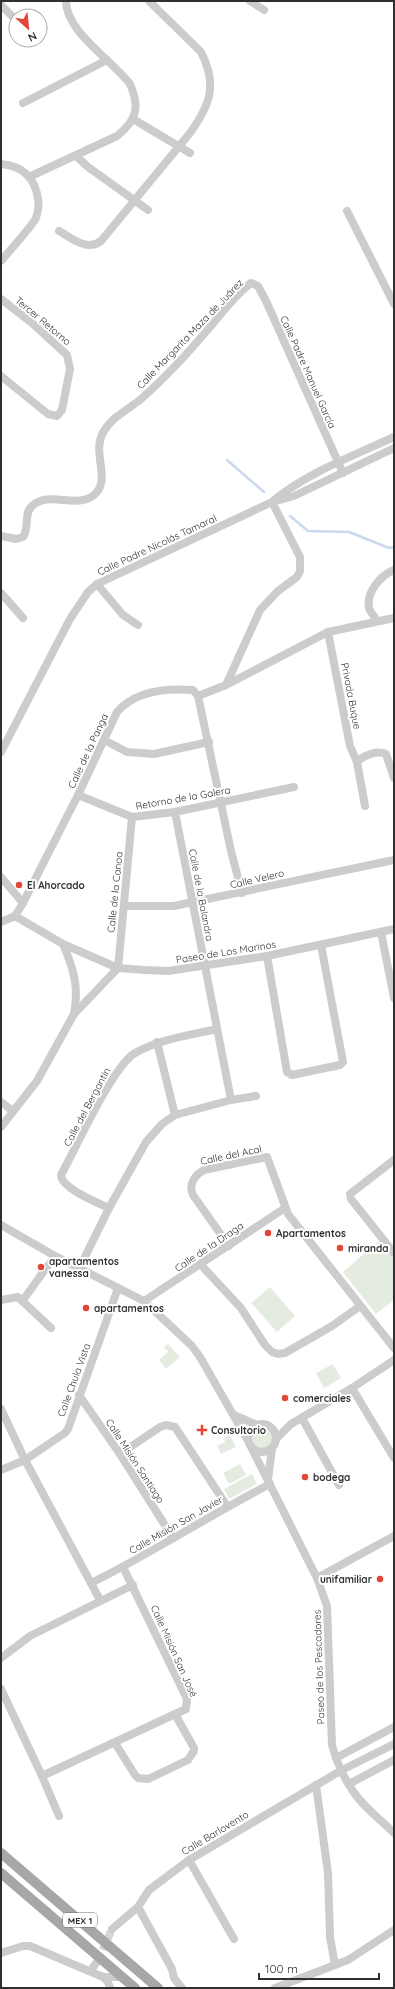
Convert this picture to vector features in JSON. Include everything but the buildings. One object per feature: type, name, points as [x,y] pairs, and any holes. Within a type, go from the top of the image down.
[{"type":"main road","name":"MEX 1","points":[[1,1853],[158,1988]]},
{"type":"main road","name":"MEX 1","points":[[1,1873],[135,1988]]},
{"type":"street","points":[[30,176],[117,136],[128,127],[133,119],[136,105],[135,95],[124,76],[75,26],[66,9],[66,1]]},
{"type":"street","points":[[59,231],[85,245],[94,245],[101,241],[202,116],[210,93],[211,80],[201,52],[149,1]]},
{"type":"street","points":[[250,1],[264,10]]},
{"type":"street","points":[[23,103],[107,60]]},
{"type":"street","points":[[133,119],[190,153]]},
{"type":"street","points":[[76,156],[88,167],[148,210]]},
{"type":"street","points":[[1,164],[18,168],[30,176],[37,190],[39,204],[35,219],[1,261]]},
{"type":"street","points":[[347,211],[394,304]]},
{"type":"street","name":"Calle Padre Manuel García","points":[[251,283],[258,286],[266,301],[337,463],[343,473]]},
{"type":"street","name":"Calle Margarita Maza de Juárez","points":[[1,536],[16,539],[23,537],[27,526],[27,514],[31,507],[38,502],[45,500],[86,500],[98,491],[102,481],[101,466],[98,454],[99,443],[104,430],[114,420],[142,398],[188,351],[228,304],[251,283]]},
{"type":"street","name":"Tercer Retorno","points":[[1,299],[64,352],[69,361],[70,369],[62,410],[57,416],[48,414],[1,376]]},
{"type":"street","name":"Calle Padre Nicolás Tamaral","points":[[272,502],[290,487],[337,463],[394,437]]},
{"type":"street","name":"Calle Padre Nicolás Tamaral","points":[[1,752],[70,619],[88,592],[97,584],[272,502],[294,496],[394,448]]},
{"type":"street","points":[[226,685],[260,610],[278,591],[297,577],[300,571],[300,557],[272,502]]},
{"type":"street","points":[[377,621],[370,610],[370,598],[379,580],[394,570]]},
{"type":"street","points":[[97,584],[123,615],[138,625]]},
{"type":"street","points":[[1,593],[23,618]]},
{"type":"street","points":[[242,893],[220,803],[209,742],[198,696],[226,685],[328,632],[394,618]]},
{"type":"street","name":"Privada Buque","points":[[328,632],[350,746],[357,762],[365,806]]},
{"type":"street","name":"Calle de la Panga","points":[[15,916],[78,795],[117,712],[124,704],[135,697],[164,691],[183,689],[193,690],[198,696]]},
{"type":"street","points":[[104,740],[127,752],[154,754],[209,742]]},
{"type":"street","points":[[357,762],[361,758],[381,752],[386,754],[394,778]]},
{"type":"street","name":"Retorno de la Galera","points":[[78,795],[132,817],[175,812],[294,788]]},
{"type":"street","name":"Calle de la Balandra","points":[[175,812],[231,1100]]},
{"type":"street","name":"Calle de la Canoa","points":[[118,968],[132,817]]},
{"type":"street","name":"Calle Velero","points":[[124,906],[165,907],[193,903],[394,860]]},
{"type":"street","points":[[1,877],[23,903]]},
{"type":"street","points":[[1,922],[15,916]]},
{"type":"street","name":"Paseo de Los Marinos","points":[[15,916],[63,944],[118,968],[168,971],[267,956],[394,929]]},
{"type":"street","points":[[381,932],[394,998]]},
{"type":"street","points":[[63,944],[72,966],[77,987],[74,1014]]},
{"type":"street","points":[[267,956],[287,1072],[292,1075],[340,1065],[343,1062],[321,945]]},
{"type":"street","points":[[1,1127],[36,1081],[74,1014],[118,968]]},
{"type":"street","name":"Calle del Bergantín","points":[[109,1208],[66,1186],[61,1179],[61,1175],[117,1071],[134,1054],[157,1042],[217,1029]]},
{"type":"street","points":[[157,1042],[175,1115]]},
{"type":"street","points":[[79,1269],[109,1208],[146,1142],[162,1124],[175,1115],[231,1100],[256,1096]]},
{"type":"street","points":[[1,1102],[13,1112]]},
{"type":"street","name":"Calle del Acal","points":[[228,1246],[191,1191],[192,1181],[199,1172],[204,1170],[267,1156],[285,1208],[394,1348]]},
{"type":"street","points":[[394,1160],[350,1194],[351,1199],[394,1253]]},
{"type":"street","name":"Calle de la Draga","points":[[144,1301],[285,1208]]},
{"type":"street","points":[[1,1225],[79,1269],[144,1301],[192,1346],[234,1415],[252,1449],[264,1453],[272,1449]]},
{"type":"street","points":[[23,1300],[55,1256]]},
{"type":"street","points":[[201,1264],[241,1308],[265,1345],[272,1352],[278,1354],[285,1353],[332,1326],[360,1306]]},
{"type":"street","name":"Calle Chula Vista","points":[[1,1470],[25,1460],[65,1433],[118,1288]]},
{"type":"street","points":[[1,1300],[18,1297],[23,1300],[51,1328]]},
{"type":"street","points":[[269,1481],[272,1449],[276,1439],[291,1424],[352,1388],[394,1360]]},
{"type":"street","points":[[352,1388],[394,1458]]},
{"type":"street","name":"Calle Misión Santiago","points":[[80,1395],[120,1454],[173,1538]]},
{"type":"street","points":[[1,1409],[25,1460],[100,1600]]},
{"type":"street","points":[[234,1415],[257,1425]]},
{"type":"street","points":[[302,1418],[339,1485]]},
{"type":"street","points":[[247,1439],[251,1429],[257,1425],[266,1424],[270,1426],[291,1424]]},
{"type":"street","points":[[120,1454],[160,1427],[166,1425],[175,1427],[227,1506]]},
{"type":"street","points":[[270,1426],[276,1434],[276,1439]]},
{"type":"street","name":"Paseo de los Pescadores","points":[[252,1449],[317,1578],[327,1606],[332,1745],[336,1758],[356,1795],[394,1833]]},
{"type":"street","name":"Calle Misión San Javier","points":[[91,1583],[123,1567],[269,1481]]},
{"type":"street","points":[[317,1578],[394,1536]]},
{"type":"street","name":"Calle Misión San José","points":[[42,1776],[176,1716],[186,1709],[187,1699],[123,1567]]},
{"type":"street","points":[[1,1658],[25,1638],[133,1585]]},
{"type":"street","points":[[1,1689],[59,1816]]},
{"type":"street","points":[[115,1743],[135,1775],[138,1778],[148,1779],[188,1760],[194,1751],[194,1748],[176,1716]]},
{"type":"street","points":[[336,1758],[394,1727]]},
{"type":"street","name":"Calle Barlovento","points":[[112,1929],[138,1907],[149,1890],[189,1860],[342,1770],[394,1744]]},
{"type":"street","points":[[349,1784],[394,1760]]},
{"type":"street","points":[[316,1785],[328,1874],[330,1937],[335,1965]]},
{"type":"street","points":[[189,1860],[234,1939]]},
{"type":"street","points":[[138,1907],[172,1969],[174,1978],[182,1988]]},
{"type":"street","points":[[275,1988],[348,1960],[394,1930]]},
{"type":"street","points":[[1,1953],[23,1946],[30,1946],[103,1977],[108,1982],[110,1988]]},
{"type":"street","points":[[90,1971],[97,1962]]},
{"type":"street","points":[[103,1977],[122,1977]]},
{"type":"shaded area","points":[[380,1240],[394,1257],[394,1300],[376,1314],[343,1272]]},
{"type":"shaded area","points":[[270,1287],[295,1316],[277,1332],[251,1303]]},
{"type":"shaded area","points":[[168,1344],[180,1357],[166,1369],[159,1360],[168,1352],[164,1347]]},
{"type":"shaded area","points":[[333,1364],[341,1378],[324,1388],[316,1373]]},
{"type":"shaded area","points":[[262,1426],[271,1429],[274,1438],[271,1447],[262,1450],[253,1447],[250,1438],[253,1429]]},
{"type":"shaded area","points":[[230,1435],[236,1447],[221,1454],[217,1446],[225,1442],[224,1438]]},
{"type":"shaded area","points":[[240,1464],[246,1475],[229,1484],[223,1473]]},
{"type":"shaded area","points":[[252,1474],[257,1484],[229,1499],[224,1489]]},
{"type":"waterway","points":[[227,460],[264,492]]},
{"type":"waterway","points":[[290,516],[308,531],[349,532],[389,548],[394,547]]},
{"type":"tunnel","points":[[98,1961],[112,1929]]},
{"type":"place","name":"El Ahorcado","points":[[19,885]]},
{"type":"place","name":"Apartamentos","points":[[268,1233]]},
{"type":"place","name":"miranda","points":[[340,1248]]},
{"type":"place","name":"apartamentos vanessa","points":[[41,1267]]},
{"type":"place","name":"apartamentos","points":[[86,1308]]},
{"type":"place","name":"comerciales","points":[[285,1398]]},
{"type":"place","name":"Consultorio","points":[[202,1430]]},
{"type":"place","name":"bodega","points":[[305,1477]]},
{"type":"place","name":"unifamiliar","points":[[380,1579]]}]
